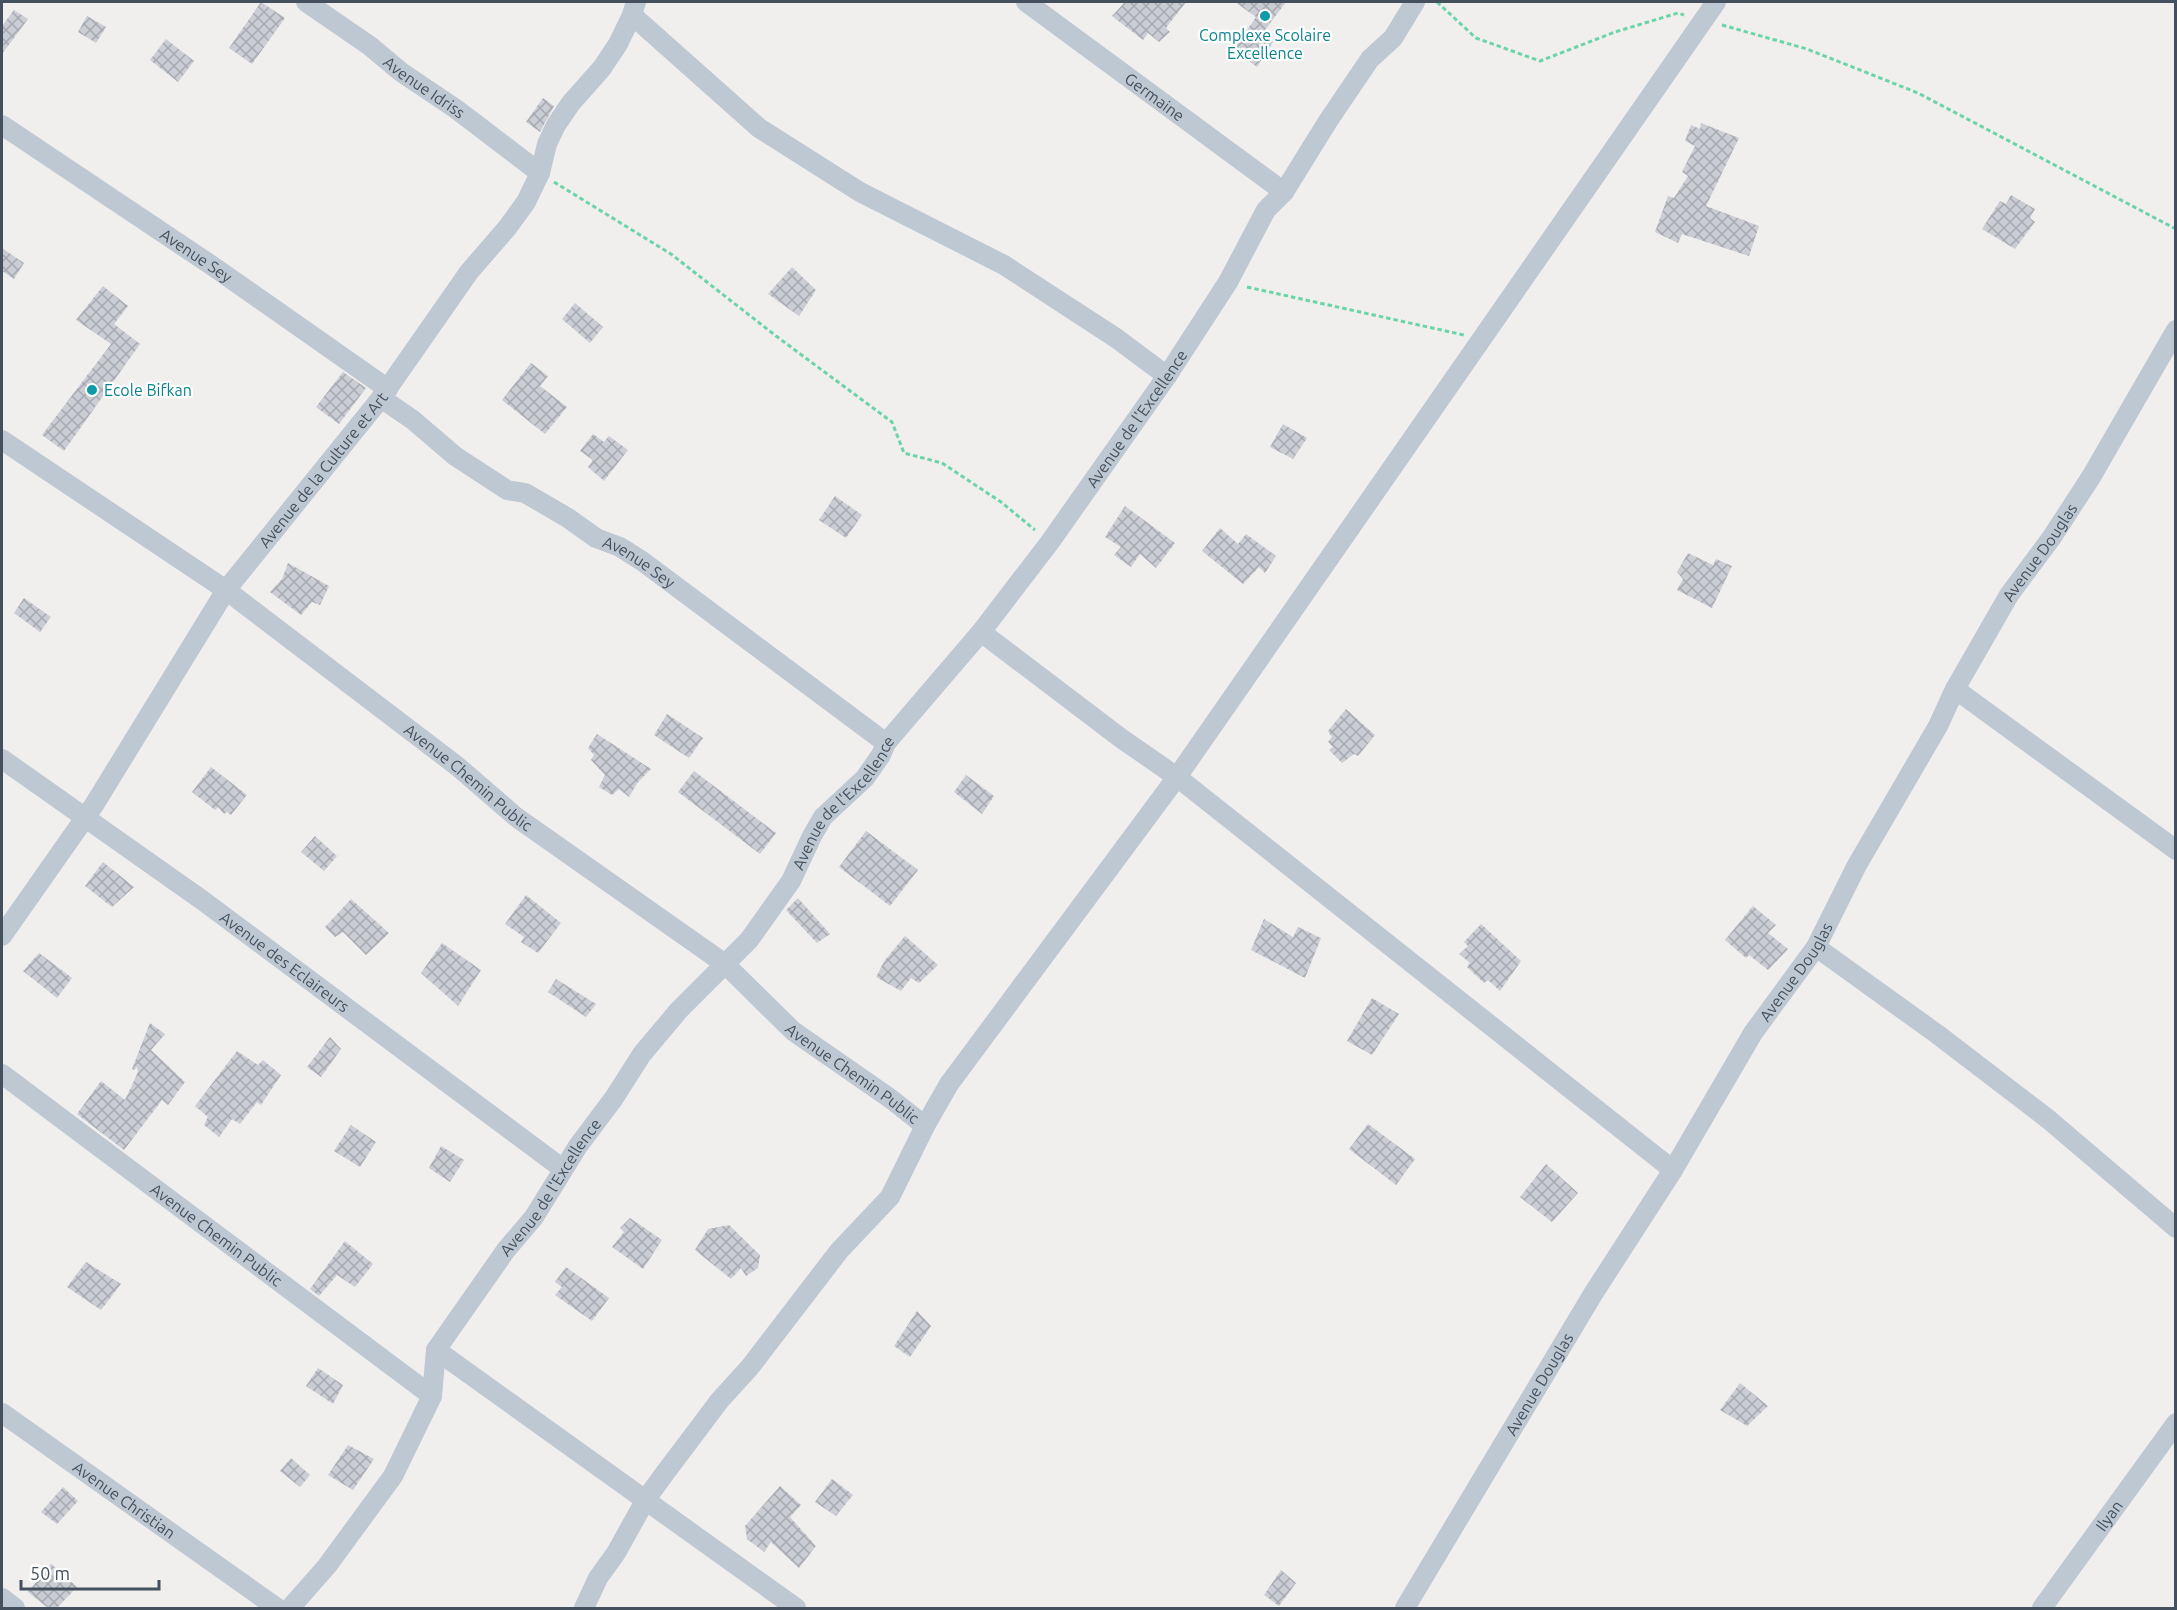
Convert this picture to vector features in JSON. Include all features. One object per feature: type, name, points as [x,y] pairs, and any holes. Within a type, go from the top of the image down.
[{"type":"street","name":"Avenue Idriss","points":[[306,2],[370,46],[401,72],[456,109],[540,173]]},
{"type":"street","name":"Germaine","points":[[1026,2],[1284,192]]},
{"type":"street","name":"Avenue de l'Excellence","points":[[436,1350],[506,1250],[534,1217],[592,1124],[614,1098],[642,1053],[679,1010],[749,940],[791,881],[823,817],[865,778],[881,755],[886,743],[1024,579],[1167,376],[1228,282],[1266,210],[1284,192],[1370,59],[1393,38],[1415,2]]},
{"type":"street","points":[[584,1608],[598,1578],[616,1553],[646,1500],[720,1400],[750,1367],[839,1251],[890,1197],[925,1126],[970,1053],[1177,777],[1716,2]]},
{"type":"street","name":"Avenue de la Culture et Art","points":[[2,936],[86,817],[226,590],[384,393],[469,272],[526,202],[540,173],[547,144],[556,125],[571,103],[602,68],[618,44],[634,8]]},
{"type":"street","points":[[634,8],[759,128],[860,192],[1013,270],[1116,338],[1167,376]]},
{"type":"street","name":"Avenue Sey","points":[[2,125],[214,267],[384,393],[456,456],[507,490],[525,493],[596,538],[620,547],[642,561],[886,743]]},
{"type":"street","name":"Avenue Douglas","points":[[1405,1608],[1587,1304],[1673,1170],[1753,1033],[1816,947],[1857,865],[1938,726],[1955,689],[2009,595],[2052,537],[2091,477],[2175,330]]},
{"type":"street","name":"Avenue Chemin Public","points":[[2,440],[226,590],[457,766],[516,818],[725,964],[793,1031],[891,1099],[925,1126]]},
{"type":"street","points":[[981,632],[1122,739],[1177,777],[1673,1170]]},
{"type":"street","points":[[1955,689],[2175,850]]},
{"type":"street","name":"Avenue des Eclaireurs","points":[[2,759],[202,900],[563,1170]]},
{"type":"street","points":[[1816,947],[1937,1034],[2048,1119],[2175,1228]]},
{"type":"street","name":"Avenue Chemin Public","points":[[2,1074],[432,1396]]},
{"type":"street","points":[[290,1608],[327,1566],[393,1476],[432,1396],[436,1350]]},
{"type":"street","points":[[436,1350],[796,1608]]},
{"type":"street","name":"Avenue Christian","points":[[2,1413],[277,1608]]},
{"type":"street","name":"Ilyan","points":[[2042,1608],[2175,1423]]},
{"type":"path","points":[[1437,2],[1476,38],[1540,61],[1615,32],[1678,13],[1807,49],[1918,93],[2175,230]]},
{"type":"path","points":[[540,173],[671,254],[892,422],[904,453],[942,463],[1000,502],[1050,542]]},
{"type":"path","points":[[1228,282],[1481,338]]},
{"type":"building","points":[[261,2],[285,18],[252,64],[229,48]]},
{"type":"building","points":[[1125,2],[1186,2],[1166,28],[1170,32],[1159,42],[1148,33],[1143,40],[1112,16]]},
{"type":"building","points":[[1235,2],[1286,2],[1262,34],[1273,42],[1257,67],[1234,49],[1256,17]]},
{"type":"building","points":[[14,10],[28,19],[2,54],[2,26]]},
{"type":"building","points":[[87,16],[106,27],[96,43],[78,32]]},
{"type":"building","points":[[166,39],[194,61],[178,82],[150,60]]},
{"type":"building","points":[[543,98],[554,106],[540,132],[526,122]]},
{"type":"building","points":[[1701,123],[1739,138],[1706,206],[1759,226],[1749,256],[1682,234],[1678,243],[1655,232],[1668,196],[1674,198],[1688,176],[1682,172],[1695,146],[1685,141],[1691,125],[1700,129]]},
{"type":"building","points":[[2011,195],[2035,209],[2030,218],[2035,222],[2015,249],[1982,229],[2000,201],[2006,204]]},
{"type":"building","points":[[2,248],[24,263],[14,279],[2,271]]},
{"type":"building","points":[[792,267],[816,290],[799,316],[768,294]]},
{"type":"building","name":"Ecole Bifkan","points":[[103,286],[128,306],[114,324],[140,344],[64,451],[42,435],[111,344],[76,320]]},
{"type":"building","points":[[575,303],[603,327],[590,343],[562,319]]},
{"type":"building","points":[[531,363],[548,376],[540,386],[567,407],[545,434],[502,400]]},
{"type":"building","points":[[343,372],[366,388],[339,424],[316,407]]},
{"type":"building","points":[[1283,424],[1307,438],[1293,459],[1270,447]]},
{"type":"building","points":[[593,434],[604,442],[609,436],[628,450],[604,481],[588,467],[593,460],[580,451]]},
{"type":"building","points":[[835,496],[862,515],[846,538],[819,520]]},
{"type":"building","points":[[1125,506],[1175,543],[1156,568],[1140,554],[1131,567],[1114,555],[1121,547],[1105,537]]},
{"type":"building","points":[[1220,528],[1238,544],[1246,534],[1276,556],[1265,573],[1259,567],[1243,584],[1202,551]]},
{"type":"building","points":[[1688,553],[1713,565],[1716,559],[1732,566],[1712,608],[1677,590],[1683,579],[1677,572]]},
{"type":"building","points":[[288,563],[329,586],[320,605],[312,602],[301,615],[270,592],[282,579]]},
{"type":"building","points":[[24,598],[51,617],[40,632],[14,613]]},
{"type":"building","points":[[1346,709],[1375,735],[1358,756],[1354,754],[1342,763],[1329,750],[1333,747],[1328,742],[1332,737],[1328,731]]},
{"type":"building","points":[[667,714],[703,738],[689,758],[654,735]]},
{"type":"building","points":[[597,734],[651,769],[638,782],[629,797],[619,789],[612,795],[599,787],[605,775],[591,760],[594,755],[588,748]]},
{"type":"building","points":[[211,767],[247,795],[231,815],[227,812],[224,814],[218,807],[215,810],[192,792]]},
{"type":"building","points":[[694,771],[776,833],[760,854],[678,792]]},
{"type":"building","points":[[966,775],[994,796],[982,814],[954,792]]},
{"type":"building","points":[[866,831],[918,870],[890,906],[839,867]]},
{"type":"building","points":[[315,836],[337,856],[324,871],[301,852]]},
{"type":"building","points":[[103,862],[134,887],[112,907],[85,886]]},
{"type":"building","points":[[526,895],[561,923],[538,953],[521,942],[524,937],[505,924]]},
{"type":"building","points":[[798,898],[830,934],[817,943],[786,910]]},
{"type":"building","points":[[351,899],[389,933],[366,955],[343,932],[335,937],[325,927]]},
{"type":"building","points":[[1753,906],[1776,925],[1768,933],[1788,949],[1768,970],[1749,955],[1746,958],[1725,940]]},
{"type":"building","points":[[1264,919],[1293,937],[1298,927],[1321,938],[1305,978],[1251,950]]},
{"type":"building","points":[[1481,924],[1521,961],[1500,991],[1488,980],[1484,983],[1467,967],[1470,963],[1459,954],[1468,946],[1464,942]]},
{"type":"building","points":[[905,936],[938,965],[919,983],[911,978],[901,991],[876,977],[885,960]]},
{"type":"building","points":[[442,943],[481,970],[458,1006],[421,973]]},
{"type":"building","points":[[39,953],[72,978],[57,998],[23,971]]},
{"type":"building","points":[[556,979],[596,1004],[586,1017],[548,992]]},
{"type":"building","points":[[1372,998],[1399,1014],[1372,1055],[1347,1041]]},
{"type":"building","points":[[150,1023],[165,1034],[151,1050],[185,1082],[168,1105],[162,1100],[124,1150],[77,1114],[101,1081],[125,1100],[138,1072],[137,1067],[132,1069]]},
{"type":"building","points":[[330,1037],[341,1049],[321,1077],[307,1067]]},
{"type":"building","points":[[237,1051],[258,1065],[263,1060],[281,1075],[261,1105],[257,1102],[240,1124],[232,1119],[219,1137],[204,1125],[208,1117],[195,1106]]},
{"type":"building","points":[[1368,1124],[1415,1159],[1396,1185],[1349,1149]]},
{"type":"building","points":[[351,1125],[376,1142],[360,1167],[334,1151]]},
{"type":"building","points":[[441,1146],[464,1160],[450,1182],[429,1168]]},
{"type":"building","points":[[1546,1164],[1578,1193],[1552,1222],[1520,1197]]},
{"type":"building","points":[[630,1218],[662,1240],[643,1269],[612,1247],[624,1232],[620,1228]]},
{"type":"building","points":[[729,1225],[760,1255],[758,1268],[746,1276],[741,1268],[731,1279],[695,1250],[708,1229]]},
{"type":"building","points":[[345,1241],[373,1264],[355,1287],[337,1275],[319,1296],[310,1289]]},
{"type":"building","points":[[86,1262],[121,1284],[101,1310],[67,1287]]},
{"type":"building","points":[[566,1267],[609,1298],[592,1321],[555,1295],[562,1287],[555,1282]]},
{"type":"building","points":[[917,1311],[931,1326],[910,1357],[894,1346]]},
{"type":"building","points":[[318,1368],[343,1385],[333,1404],[306,1386]]},
{"type":"building","points":[[1740,1383],[1768,1406],[1747,1426],[1720,1410]]},
{"type":"building","points":[[348,1445],[374,1459],[353,1490],[328,1475]]},
{"type":"building","points":[[291,1458],[310,1475],[300,1487],[280,1471]]},
{"type":"building","points":[[832,1479],[853,1495],[836,1516],[815,1502]]},
{"type":"building","points":[[780,1486],[801,1505],[790,1517],[816,1546],[799,1568],[771,1542],[764,1552],[747,1539],[745,1526]]},
{"type":"building","points":[[63,1487],[78,1501],[57,1524],[41,1512]]},
{"type":"building","points":[[51,1564],[77,1587],[57,1608],[48,1608],[28,1592]]},
{"type":"building","points":[[1281,1570],[1296,1583],[1279,1606],[1264,1595]]},
{"type":"place","name":"Complexe Scolaire Excellence","points":[[1265,16]]},
{"type":"place","name":"Ecole Bifkan","points":[[92,390]]}]
